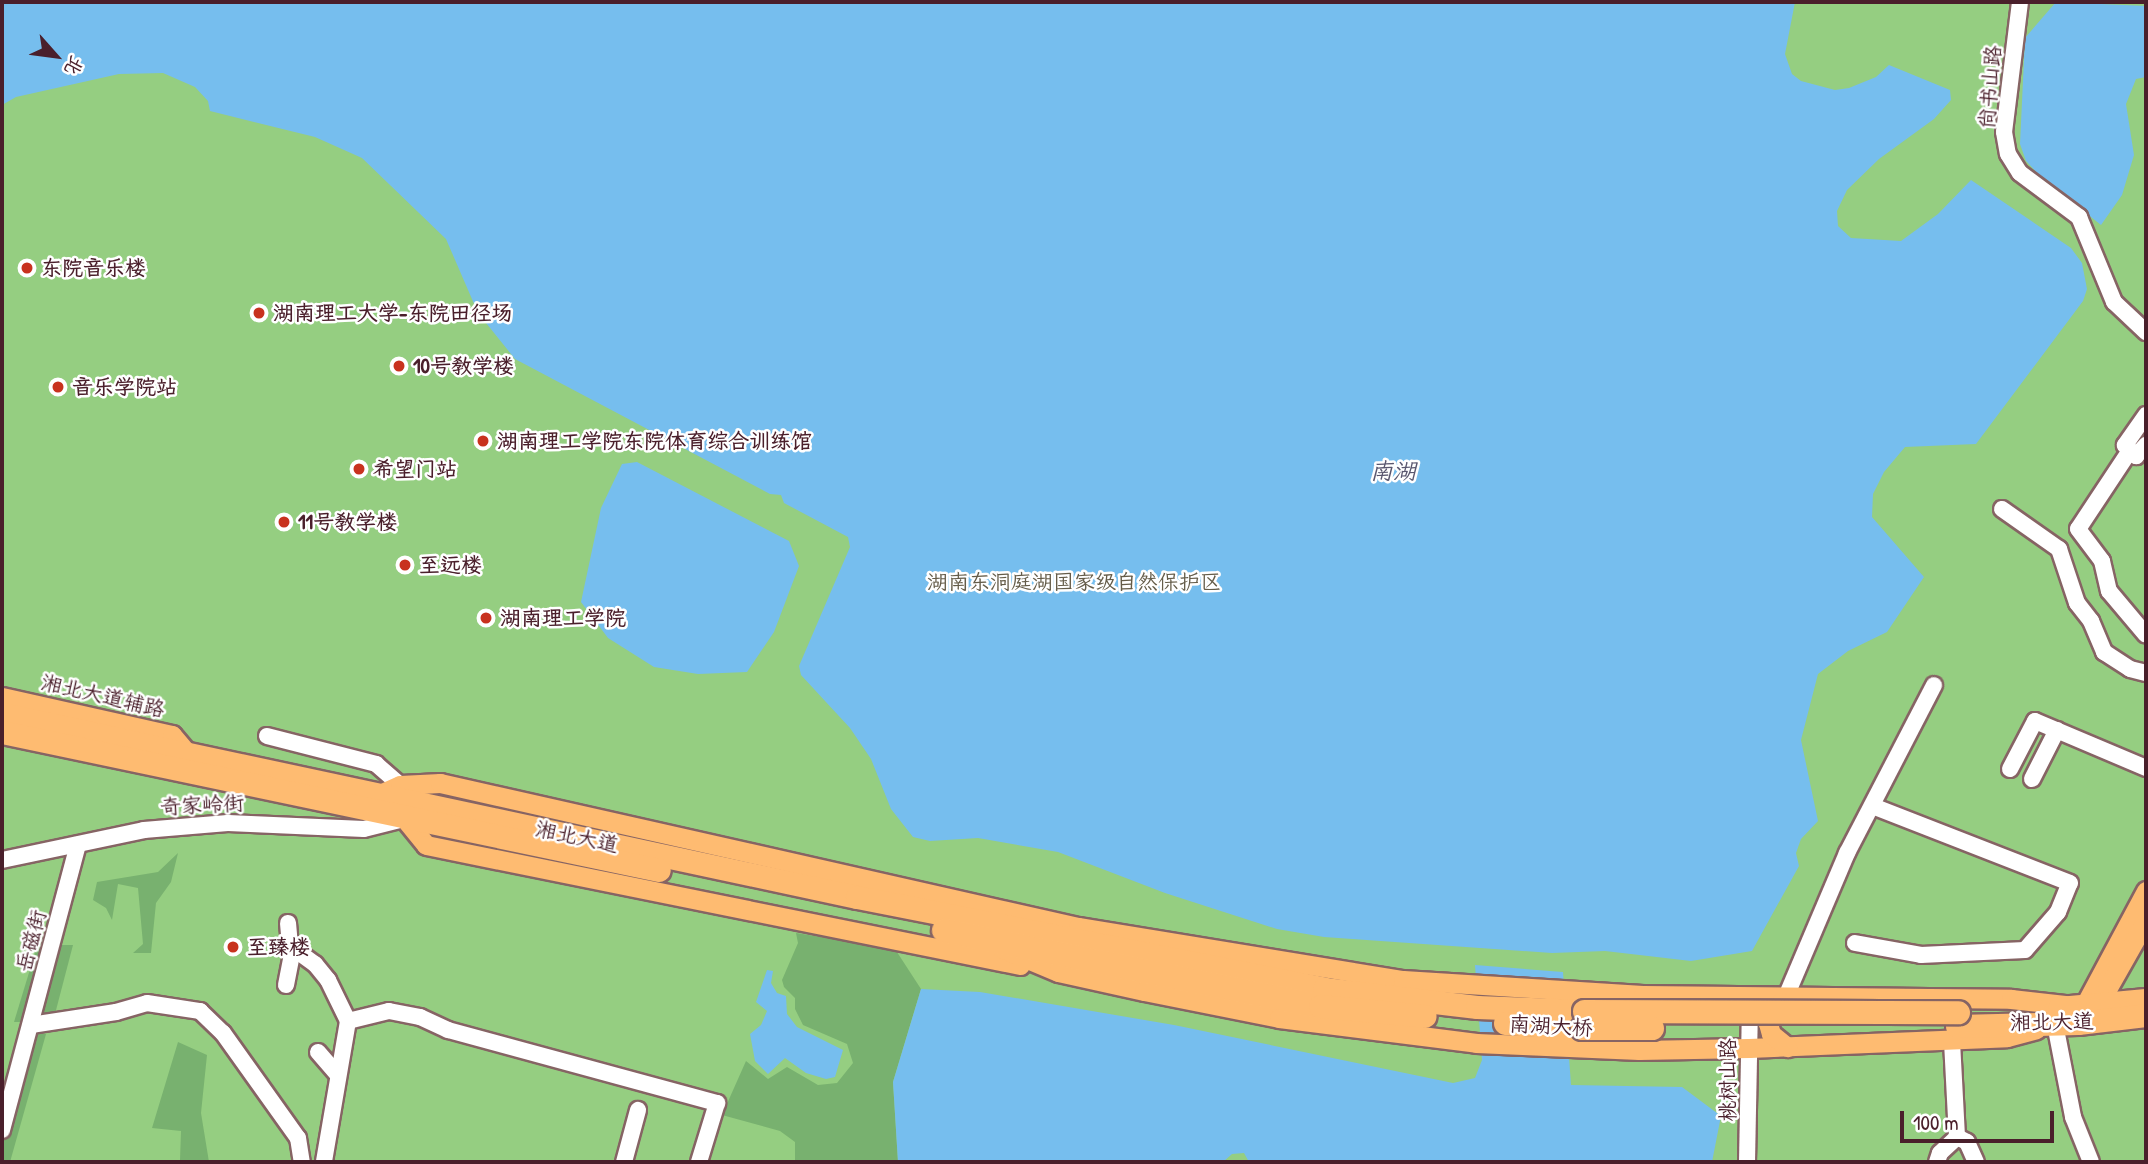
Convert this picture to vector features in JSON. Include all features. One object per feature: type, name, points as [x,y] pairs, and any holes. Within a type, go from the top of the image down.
[{"type":"highway","name":"湘北大道","points":[[2,714],[187,753],[390,790],[429,805],[1005,919],[1056,946]]},
{"type":"highway","name":"湘北大道","points":[[2,732],[971,946],[1056,946],[1151,966]]},
{"type":"highway","name":"南湖大桥","points":[[1151,966],[1320,1006],[1492,1023],[1582,1028],[1956,1026]]},
{"type":"highway","name":"湘北大道","points":[[1956,1026],[2055,1024],[2146,1000]]},
{"type":"highway","name":"湘北大道","points":[[1956,1026],[2089,1014],[2146,1015]]},
{"type":"main road","name":"湘北大道辅路","points":[[2,697],[172,735],[187,753]]},
{"type":"main road","points":[[390,790],[440,783],[1034,925],[1056,946]]},
{"type":"main road","points":[[2089,1014],[2146,891]]},
{"type":"main road","points":[[2089,1014],[2146,920]]},
{"type":"main road","points":[[971,946],[1014,953],[1056,946],[1151,966],[1643,995],[1785,999],[2011,999],[2089,1014]]},
{"type":"main road","points":[[1151,966],[1279,1018],[1476,1043],[1639,1050],[1787,1047],[1956,1026]]},
{"type":"main road","points":[[1785,999],[1773,1010],[1768,1023],[1771,1034],[1787,1047]]},
{"type":"street","name":"尚书山路","points":[[2020,2],[2004,132],[2008,154],[2020,173],[2079,217],[2114,302],[2146,332]]},
{"type":"street","points":[[2146,415],[2141,445],[2078,529],[2102,561],[2109,591],[2146,635]]},
{"type":"street","points":[[2002,509],[2059,549],[2077,603],[2091,621],[2104,652],[2146,673]]},
{"type":"street","points":[[1785,999],[1872,806],[1934,685]]},
{"type":"street","points":[[2010,769],[2035,721],[2146,768]]},
{"type":"street","points":[[2032,779],[2057,730]]},
{"type":"street","points":[[267,736],[376,764],[390,790]]},
{"type":"street","points":[[1855,943],[1922,955],[2025,950],[2058,912],[2070,883],[1872,806]]},
{"type":"street","name":"奇家岭街","points":[[2,860],[144,830],[189,825],[364,829],[405,819]]},
{"type":"street","name":"岳磁街","points":[[2,1129],[79,845]]},
{"type":"street","points":[[286,985],[293,948],[288,923]]},
{"type":"street","points":[[293,948],[315,964],[328,980],[348,1021],[324,1162]]},
{"type":"street","name":"桃树山路","points":[[1748,1162],[1749,998]]},
{"type":"street","points":[[31,1025],[116,1012],[147,1003],[200,1011],[223,1032],[298,1138],[303,1162]]},
{"type":"street","points":[[348,1021],[389,1011],[399,1013],[717,1103],[699,1162]]},
{"type":"street","points":[[2055,1024],[2073,1117],[2091,1162]]},
{"type":"street","points":[[1937,1162],[1940,1153],[1957,1137],[1956,1026]]},
{"type":"street","points":[[317,1052],[338,1075]]},
{"type":"street","points":[[624,1162],[638,1110]]},
{"type":"street","points":[[1957,1137],[1967,1142],[1976,1162]]},
{"type":"green space","name":"湖南东洞庭湖国家级自然保护区","points":[[2,2],[2146,2],[2146,1162],[2,1162]]},
{"type":"green space","points":[[178,853],[171,882],[156,903],[151,953],[133,953],[143,944],[138,888],[118,884],[112,920],[106,908],[93,900],[97,882],[158,872]]},
{"type":"green space","points":[[796,933],[895,949],[921,989],[893,1082],[898,1162],[795,1162],[795,1142],[780,1131],[722,1115],[746,1061],[768,1079],[787,1067],[818,1085],[837,1083],[853,1063],[847,1044],[803,1025],[795,1009],[795,998],[784,987],[782,980],[798,943]]},
{"type":"green space","points":[[38,943],[46,944],[25,1022],[14,1022]]},
{"type":"green space","points":[[60,945],[73,945],[55,1014],[39,1015]]},
{"type":"green space","points":[[31,1034],[46,1034],[10,1162],[2,1162],[2,1139]]},
{"type":"green space","points":[[178,1042],[207,1055],[201,1113],[209,1162],[180,1160],[181,1131],[152,1128]]},
{"type":"water","name":"南湖","points":[[2,2],[1795,2],[1785,54],[1792,74],[1801,81],[1835,90],[1849,88],[1876,77],[1889,65],[1950,90],[1951,100],[1934,119],[1879,159],[1847,190],[1837,211],[1838,226],[1851,238],[1901,241],[1938,214],[1971,180],[2071,248],[2082,263],[2087,289],[2083,301],[1976,444],[1905,447],[1884,472],[1873,494],[1872,517],[1924,577],[1887,632],[1848,651],[1818,674],[1801,740],[1818,821],[1801,839],[1796,853],[1799,866],[1752,951],[1691,961],[1605,951],[1552,953],[1324,937],[1277,929],[1165,893],[1058,852],[978,838],[930,841],[913,837],[891,809],[871,759],[850,728],[801,675],[799,666],[850,547],[848,537],[784,503],[781,495],[770,494],[515,359],[478,313],[446,239],[362,158],[315,137],[210,111],[208,101],[195,87],[163,73],[119,74],[16,97],[2,105]]},
{"type":"water","points":[[2056,2],[2146,6],[2146,77],[2136,79],[2126,104],[2134,155],[2122,195],[2101,225],[2041,177],[2026,161],[2020,144],[2025,38]]},
{"type":"water","points":[[637,462],[789,541],[799,566],[774,632],[747,672],[698,674],[654,667],[608,638],[581,602],[601,508],[622,464]]},
{"type":"water","points":[[1475,965],[1563,972],[1571,1085],[1682,1087],[1721,1116],[1712,1162],[1249,1162],[1244,1153],[1232,1154],[1223,1162],[898,1162],[893,1082],[921,989],[980,992],[1174,1025],[1453,1083],[1475,1078],[1482,1060]]},
{"type":"water","points":[[767,970],[773,971],[771,983],[777,993],[786,996],[787,1014],[797,1027],[843,1050],[835,1077],[826,1079],[806,1073],[785,1058],[768,1074],[755,1061],[750,1034],[761,1025],[767,1011],[756,1002]]},
{"type":"place","name":"东院音乐楼","points":[[27,268]]},
{"type":"place","name":"湖南理工大学-东院田径场","points":[[259,313]]},
{"type":"place","name":"10号教学楼","points":[[399,366]]},
{"type":"place","name":"音乐学院站","points":[[58,387]]},
{"type":"place","name":"湖南理工学院东院体育综合训练馆","points":[[483,441]]},
{"type":"place","name":"希望门站","points":[[359,469]]},
{"type":"place","name":"11号教学楼","points":[[284,522]]},
{"type":"place","name":"至远楼","points":[[405,565]]},
{"type":"place","name":"湖南理工学院","points":[[486,618]]},
{"type":"place","name":"至臻楼","points":[[233,947]]}]
